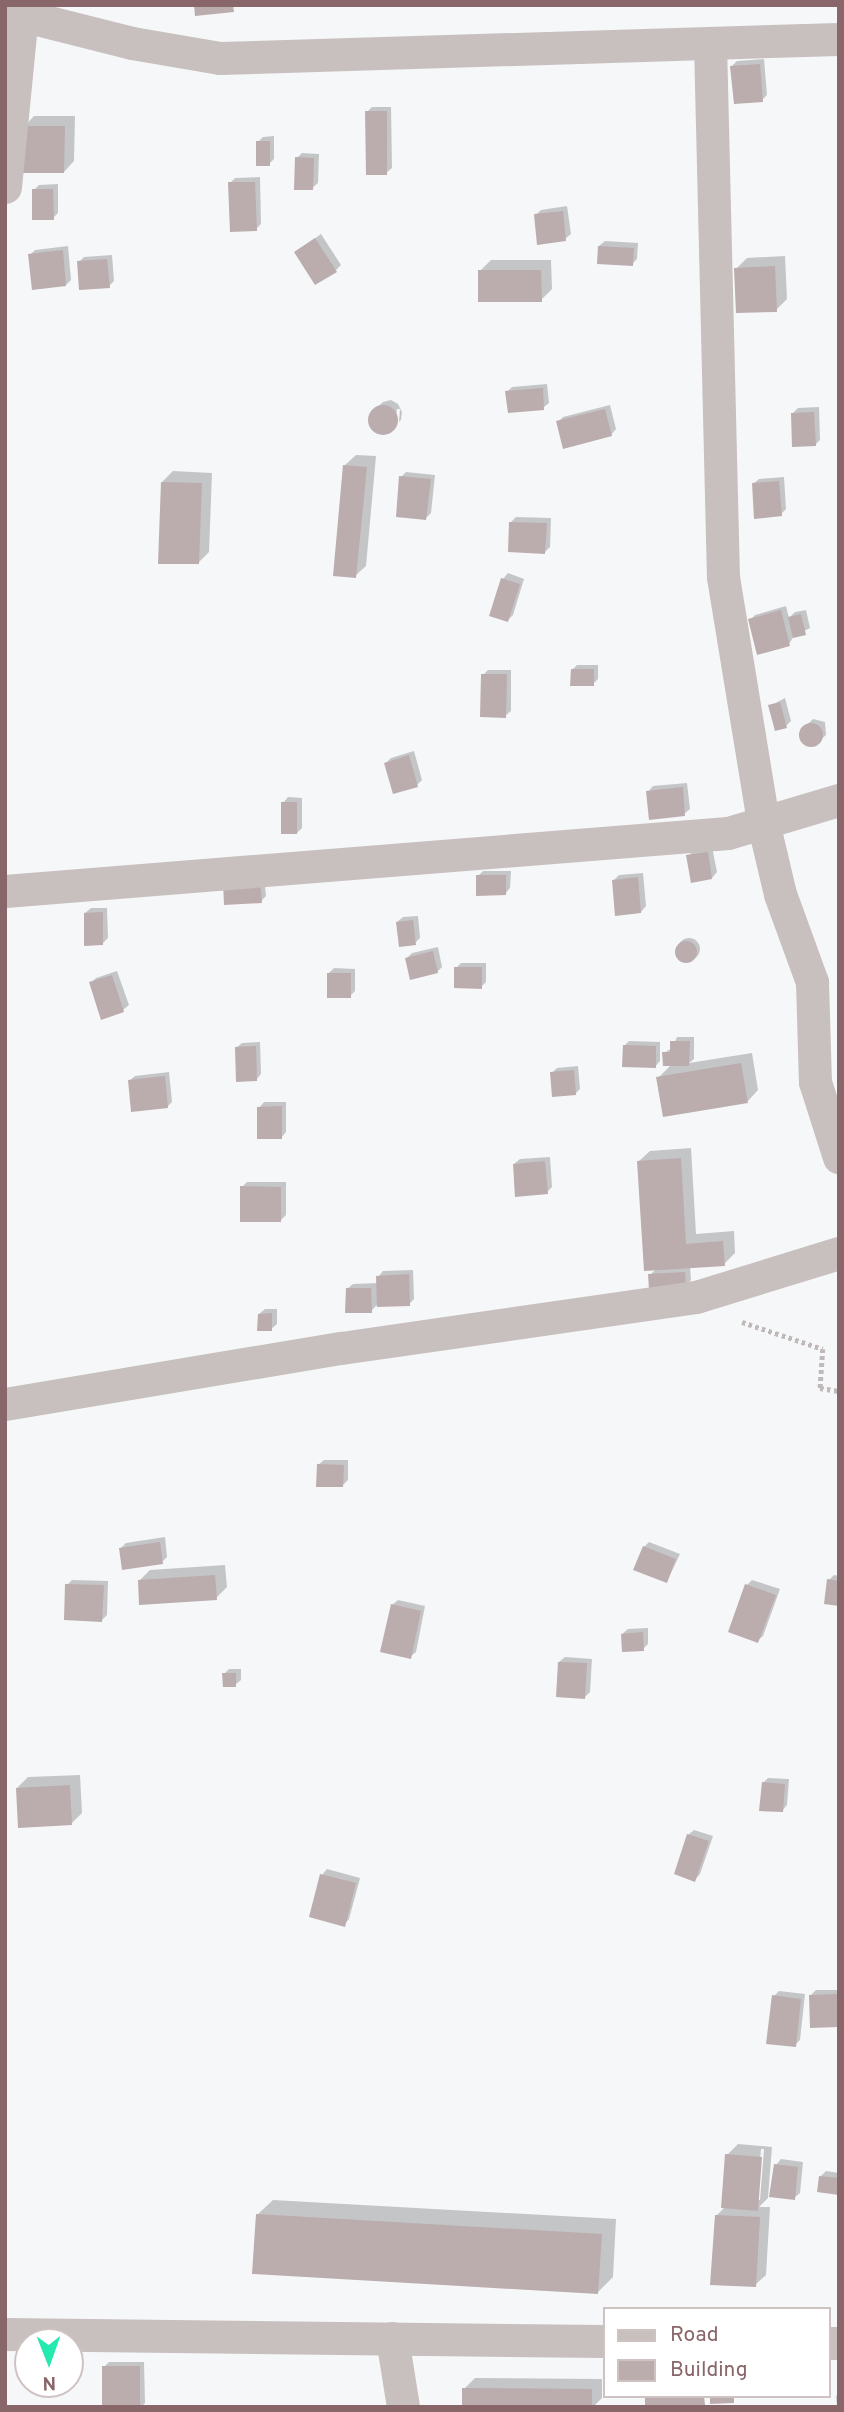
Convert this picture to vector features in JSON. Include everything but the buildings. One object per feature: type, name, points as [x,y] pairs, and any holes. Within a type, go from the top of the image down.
[{"type":"street","points":[[5,187],[14,13],[132,43],[220,58],[839,39]]},
{"type":"street","points":[[710,43],[723,577],[763,822],[780,894],[812,982],[815,1082],[839,1157]]},
{"type":"street","points":[[5,891],[728,833],[839,800]]},
{"type":"street","points":[[5,1404],[341,1348],[696,1297],[839,1253]]},
{"type":"street","points":[[5,2334],[602,2341]]},
{"type":"street","points":[[392,2338],[403,2407]]},
{"type":"path","points":[[736,1321],[822,1349],[820,1388],[839,1391]]}]
